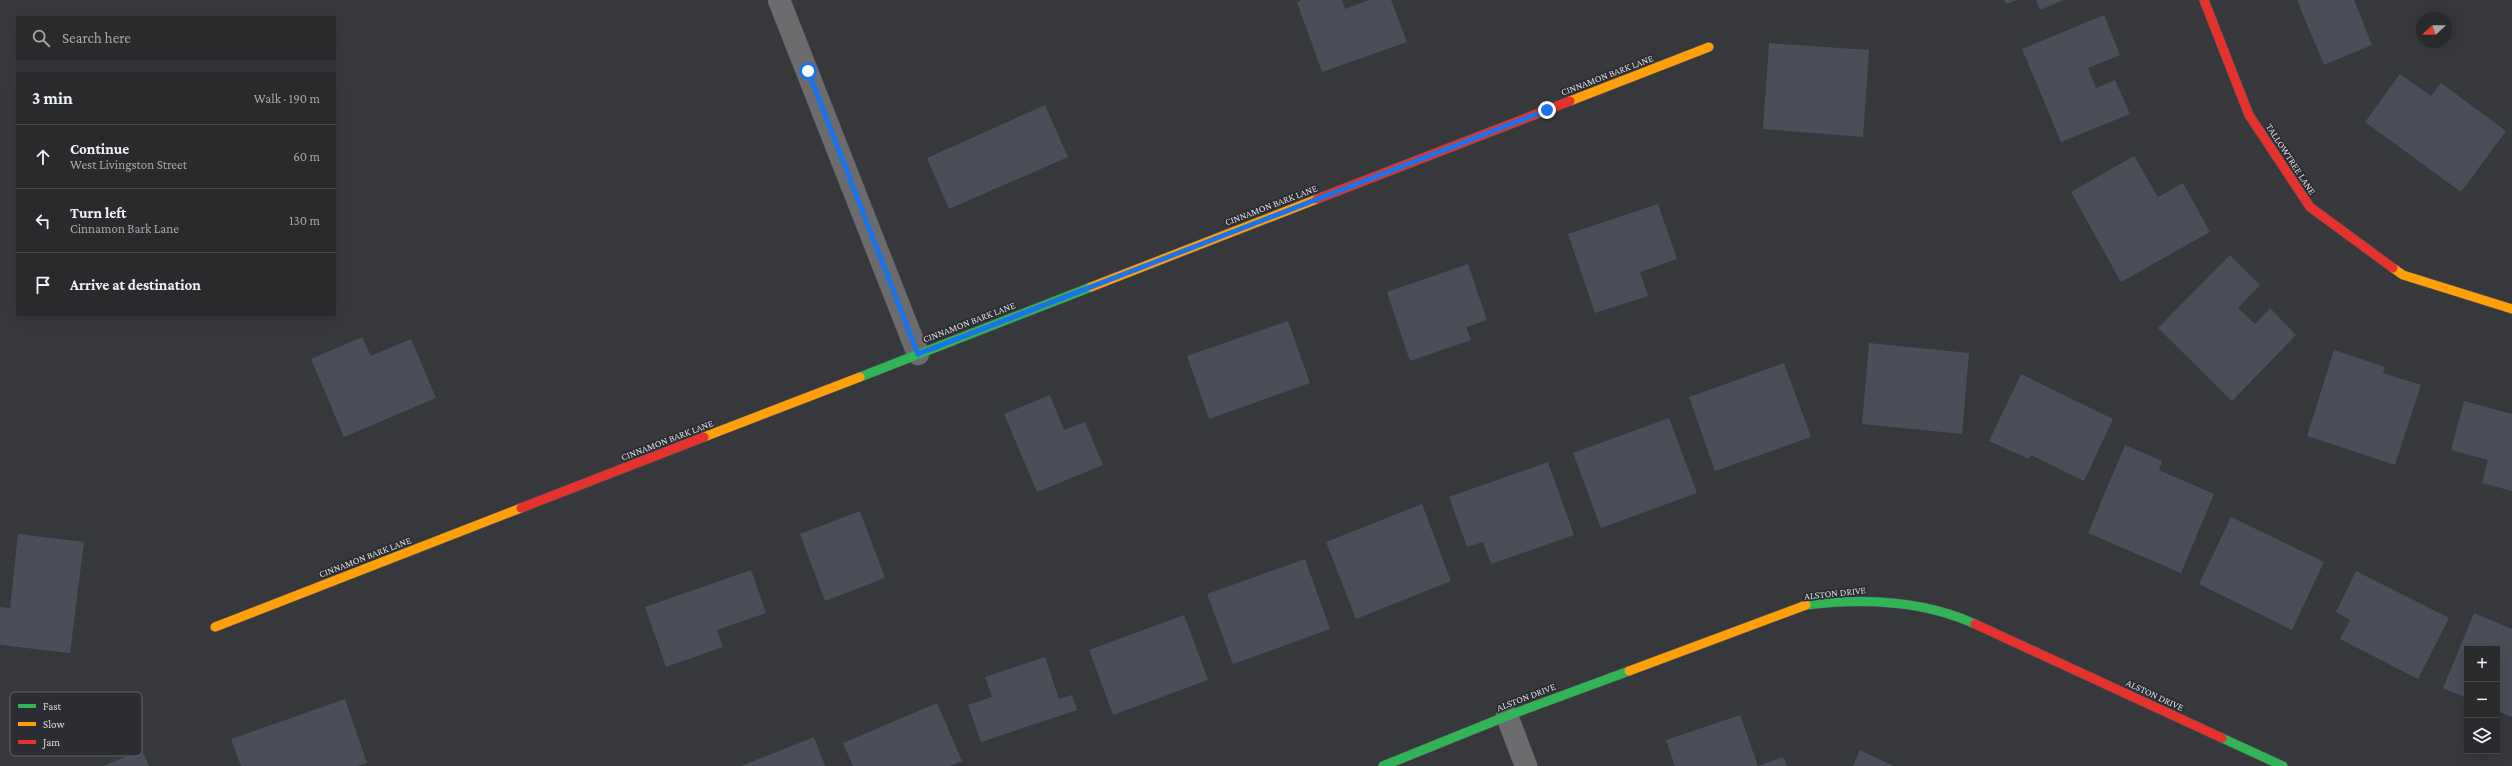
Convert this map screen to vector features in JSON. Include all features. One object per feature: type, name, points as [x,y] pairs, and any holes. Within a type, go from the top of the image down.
[{"type":"street","points":[[779,0],[918,354]]},
{"type":"street","name":"TALLOWTREE LANE","points":[[2204,0],[2249,115],[2310,208],[2403,275],[2512,309]]},
{"type":"street","name":"CINNAMON BARK LANE","points":[[215,627],[1709,47]]},
{"type":"street","name":"ALSTON DRIVE","points":[[1383,766],[1507,716],[1807,605],[1874,600],[1950,613],[2283,766]]},
{"type":"street","points":[[1507,716],[1526,766]]},
{"type":"building","points":[[1302,0],[1342,0],[1345,9],[1369,0],[1391,0],[1407,42],[1322,72],[1297,2]]},
{"type":"building","points":[[2004,0],[2017,0],[2006,4]]},
{"type":"building","points":[[2036,0],[2064,0],[2040,10]]},
{"type":"building","points":[[2297,0],[2354,0],[2372,45],[2324,65]]},
{"type":"building","points":[[2104,15],[2120,55],[2088,68],[2096,88],[2115,80],[2130,114],[2061,142],[2022,49]]},
{"type":"building","points":[[1769,43],[1869,50],[1863,137],[1763,129]]},
{"type":"building","points":[[2400,74],[2431,96],[2441,83],[2506,131],[2461,192],[2365,122]]},
{"type":"building","points":[[1045,105],[1068,157],[949,209],[927,158]]},
{"type":"building","points":[[2134,156],[2158,197],[2183,183],[2210,232],[2121,282],[2071,192]]},
{"type":"building","points":[[1658,204],[1677,259],[1640,272],[1648,296],[1595,313],[1568,234]]},
{"type":"building","points":[[2230,255],[2260,285],[2238,308],[2255,324],[2270,308],[2296,335],[2232,401],[2158,328]]},
{"type":"building","points":[[1468,264],[1487,320],[1466,327],[1471,340],[1410,361],[1387,292]]},
{"type":"building","points":[[1288,321],[1310,383],[1209,419],[1187,356]]},
{"type":"building","points":[[362,337],[371,356],[411,339],[436,398],[344,437],[311,359]]},
{"type":"building","points":[[1869,343],[1969,353],[1962,434],[1862,424]]},
{"type":"building","points":[[2334,350],[2385,367],[2383,373],[2421,385],[2395,465],[2307,436]]},
{"type":"building","points":[[1784,363],[1811,437],[1715,471],[1689,397]]},
{"type":"building","points":[[2021,374],[2113,419],[2084,481],[2031,455],[2029,459],[1989,441]]},
{"type":"building","points":[[1050,395],[1064,430],[1085,422],[1103,465],[1037,492],[1004,414]]},
{"type":"building","points":[[2464,401],[2512,414],[2512,491],[2482,483],[2488,460],[2451,450]]},
{"type":"building","points":[[1669,418],[1697,493],[1601,528],[1573,453]]},
{"type":"building","points":[[2125,445],[2162,461],[2159,470],[2214,494],[2181,573],[2088,533]]},
{"type":"building","points":[[1548,462],[1574,535],[1491,564],[1483,542],[1467,547],[1449,497]]},
{"type":"building","points":[[1422,504],[1451,581],[1356,619],[1326,542]]},
{"type":"building","points":[[860,511],[885,578],[825,601],[800,534]]},
{"type":"building","points":[[2231,517],[2324,562],[2292,630],[2199,584]]},
{"type":"building","points":[[18,534],[84,542],[70,653],[0,645],[0,607],[10,608]]},
{"type":"building","points":[[1305,559],[1330,629],[1233,664],[1207,594]]},
{"type":"building","points":[[751,570],[766,613],[717,630],[723,647],[666,667],[645,607]]},
{"type":"building","points":[[2356,571],[2449,618],[2418,679],[2340,639],[2350,620],[2336,612]]},
{"type":"building","points":[[2474,613],[2512,629],[2512,717],[2500,712],[2500,646],[2464,646],[2464,697],[2443,688]]},
{"type":"building","points":[[1184,615],[1208,680],[1113,715],[1089,650]]},
{"type":"building","points":[[1045,657],[1059,699],[1072,695],[1077,710],[981,742],[968,705],[992,697],[985,677]]},
{"type":"building","points":[[345,699],[367,763],[358,766],[241,766],[231,739]]},
{"type":"building","points":[[937,703],[962,761],[950,766],[853,766],[843,743]]},
{"type":"building","points":[[1740,715],[1758,766],[1675,766],[1666,740]]},
{"type":"building","points":[[814,737],[825,766],[741,766]]},
{"type":"building","points":[[142,750],[149,766],[103,766],[127,756],[142,756]]},
{"type":"building","points":[[1860,750],[1893,766],[1853,766]]},
{"type":"building","points":[[1783,757],[1787,766],[1758,766]]},
{"type":"traffic: fast","points":[[860,377],[1091,287]]},
{"type":"traffic: fast","points":[[1806,605],[1849,602],[1892,603],[1934,610],[1975,624]]},
{"type":"traffic: fast","points":[[1383,766],[1507,716],[1629,671]]},
{"type":"traffic: fast","points":[[2222,738],[2283,766]]},
{"type":"traffic: slow","points":[[1570,101],[1709,47]]},
{"type":"traffic: slow","points":[[1091,287],[1317,199]]},
{"type":"traffic: slow","points":[[2393,268],[2403,275],[2512,309]]},
{"type":"traffic: slow","points":[[704,437],[860,377]]},
{"type":"traffic: slow","points":[[215,627],[521,508]]},
{"type":"traffic: slow","points":[[1629,671],[1806,605]]},
{"type":"traffic: jam","points":[[2204,0],[2249,115],[2310,207],[2393,268]]},
{"type":"traffic: jam","points":[[1317,199],[1570,101]]},
{"type":"traffic: jam","points":[[521,508],[704,437]]},
{"type":"traffic: jam","points":[[1975,624],[2222,738]]},
{"type":"route","points":[[808,71],[918,354],[1547,110]]}]
